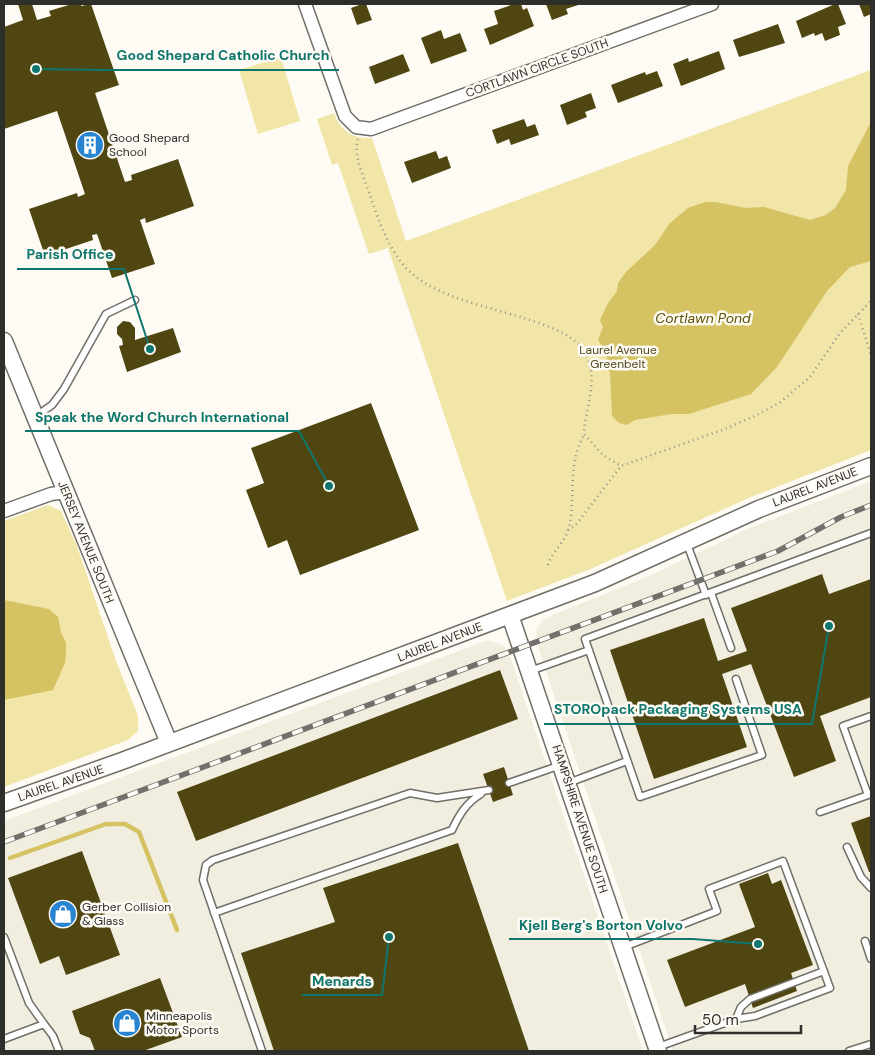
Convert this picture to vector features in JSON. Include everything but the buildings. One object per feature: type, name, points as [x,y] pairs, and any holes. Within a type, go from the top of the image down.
[{"type":"street","points":[[305,4],[341,107],[350,122],[362,129]]},
{"type":"street","name":"CORTLAWN CIRCLE SOUTH","points":[[362,129],[384,125],[712,4]]},
{"type":"street","name":"JERSEY AVENUE SOUTH","points":[[4,341],[169,743]]},
{"type":"street","name":"LAUREL AVENUE","points":[[4,803],[595,583],[759,509],[871,466]]},
{"type":"street","points":[[4,511],[51,494],[66,492]]},
{"type":"street","name":"HAMPSHIRE AVENUE SOUTH","points":[[510,615],[657,1049]]},
{"type":"lane","points":[[35,417],[52,405],[64,389],[106,314],[135,300]]},
{"type":"lane","points":[[736,679],[762,755],[640,797],[585,639],[871,533]]},
{"type":"lane","points":[[686,542],[731,648]]},
{"type":"lane","points":[[530,671],[589,650]]},
{"type":"lane","points":[[820,812],[870,795],[843,726],[871,716]]},
{"type":"lane","points":[[568,783],[627,760]]},
{"type":"lane","points":[[509,783],[562,765]]},
{"type":"lane","points":[[214,913],[452,830],[460,813],[472,800],[489,790],[437,798],[410,793],[213,860],[206,865],[203,872],[203,880],[214,913],[262,1051]]},
{"type":"lane","points":[[848,847],[861,877],[871,888]]},
{"type":"lane","points":[[623,947],[717,911],[709,889],[783,861],[830,988],[755,1016],[736,1019],[657,1049]]},
{"type":"lane","points":[[4,937],[29,1004],[53,1036],[59,1051]]},
{"type":"lane","points":[[865,941],[871,959]]},
{"type":"lane","points":[[736,1019],[740,1007],[750,999],[824,971]]},
{"type":"lane","points":[[4,1039],[44,1024]]},
{"type":"lane","points":[[850,1051],[871,1044]]},
{"type":"path","points":[[362,129],[356,144],[360,166],[390,244],[407,269],[424,284],[457,300],[566,334],[585,352],[593,375],[592,387],[585,417],[584,434],[578,445],[568,530],[550,558],[548,565]]},
{"type":"path","points":[[568,530],[575,526],[621,466],[722,430],[779,403],[810,377],[840,333],[871,301]]},
{"type":"path","points":[[858,314],[871,355]]},
{"type":"path","points":[[584,434],[603,455],[621,466]]},
{"type":"shaded area","points":[[871,481],[871,1051],[673,1051],[539,650],[536,631],[541,622],[548,617],[649,576],[750,528]]},
{"type":"shaded area","points":[[488,640],[504,646],[511,659],[643,1051],[4,1051],[4,821]]},
{"type":"green space","points":[[281,57],[300,121],[258,134],[239,70]]},
{"type":"green space","name":"Laurel Avenue Greenbelt","points":[[871,70],[871,450],[751,497],[588,570],[507,601],[388,248],[369,254],[338,163],[332,165],[317,119],[334,113],[340,125],[348,133],[359,137],[372,138],[406,241]]},
{"type":"green space","points":[[48,505],[61,511],[77,546],[116,661],[138,716],[138,731],[128,740],[4,787],[4,521]]},
{"type":"water","name":"Cortlawn Pond","points":[[871,122],[871,261],[850,267],[827,291],[777,367],[751,394],[689,414],[672,414],[635,420],[627,425],[619,423],[612,416],[610,372],[606,367],[607,354],[598,340],[603,327],[600,320],[608,303],[617,291],[618,283],[626,272],[655,245],[670,223],[688,208],[705,202],[716,202],[745,208],[764,207],[810,220],[826,215],[835,208],[846,190],[848,166]]},
{"type":"water","points":[[4,600],[49,609],[58,617],[61,632],[66,643],[66,653],[65,663],[53,690],[4,700]]},
{"type":"waterway","points":[[10,858],[106,824],[125,824],[139,832],[177,930]]},
{"type":"railway","points":[[4,842],[778,551],[841,517],[871,505]]},
{"type":"place","name":"Good Shepard Catholic Church","points":[[36,69]]},
{"type":"place","name":"Good Shepard School","points":[[90,145]]},
{"type":"place","name":"Parish Office","points":[[150,349]]},
{"type":"place","name":"Speak the Word Church International","points":[[329,486]]},
{"type":"place","name":"STOROpack Packaging Systems USA","points":[[829,626]]},
{"type":"place","name":"Gerber Collision & Glass","points":[[63,914]]},
{"type":"place","name":"Menards","points":[[389,937]]},
{"type":"place","name":"Kjell Berg's Borton Volvo","points":[[758,944]]},
{"type":"place","name":"Minneapolis Motor Sports","points":[[127,1023]]}]
